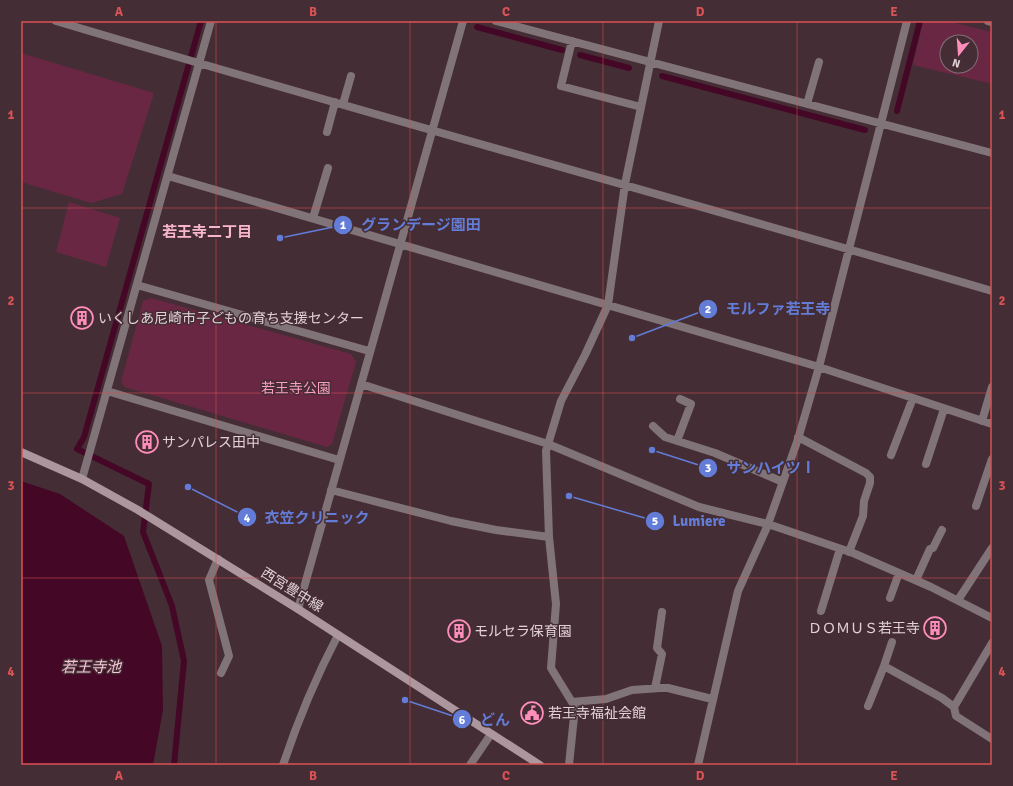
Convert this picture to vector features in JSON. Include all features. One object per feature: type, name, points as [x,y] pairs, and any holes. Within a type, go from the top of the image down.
[{"type":"main road","name":"西宮豊中線","points":[[21,452],[82,479],[150,517],[298,609],[536,764]]},
{"type":"street","points":[[56,21],[185,60],[625,184],[992,291]]},
{"type":"street","points":[[82,479],[168,176],[196,63],[211,21]]},
{"type":"street","points":[[298,609],[369,351],[463,21]]},
{"type":"street","points":[[496,21],[992,153]]},
{"type":"street","points":[[569,765],[575,707],[551,668],[556,604],[549,537],[546,458],[548,444],[561,401],[585,355],[608,305],[625,184],[659,21]]},
{"type":"street","points":[[698,765],[712,699],[738,592],[755,557],[768,524],[798,437],[819,367],[908,21]]},
{"type":"street","points":[[988,21],[992,22]]},
{"type":"street","points":[[572,41],[561,86],[641,106]]},
{"type":"street","points":[[807,104],[819,62]]},
{"type":"street","points":[[327,132],[350,76]]},
{"type":"street","points":[[313,218],[328,168]]},
{"type":"street","points":[[168,176],[819,367],[992,424]]},
{"type":"street","points":[[137,285],[369,351]]},
{"type":"street","points":[[361,384],[548,444],[684,502],[768,524],[849,552],[916,580],[992,618]]},
{"type":"street","points":[[982,421],[992,387]]},
{"type":"street","points":[[106,392],[339,460]]},
{"type":"street","points":[[892,455],[913,398]]},
{"type":"street","points":[[678,441],[691,404],[680,399]]},
{"type":"street","points":[[926,464],[944,408]]},
{"type":"street","points":[[653,426],[665,437],[715,453],[783,482]]},
{"type":"street","points":[[798,437],[866,473],[870,477],[870,483],[864,501],[863,516],[849,552]]},
{"type":"street","points":[[976,506],[992,459]]},
{"type":"street","points":[[331,490],[451,521],[496,530],[549,537]]},
{"type":"street","points":[[916,580],[930,549],[933,548],[942,530]]},
{"type":"street","points":[[958,600],[992,548]]},
{"type":"street","points":[[821,611],[840,549]]},
{"type":"street","points":[[218,560],[209,580],[229,656],[221,673]]},
{"type":"street","points":[[890,598],[899,573]]},
{"type":"street","points":[[655,688],[662,654],[657,648],[662,612]]},
{"type":"street","points":[[283,765],[296,726],[338,635]]},
{"type":"street","points":[[868,706],[892,642]]},
{"type":"street","points":[[954,707],[992,643]]},
{"type":"street","points":[[884,666],[942,698],[954,707],[956,716],[992,739]]},
{"type":"street","points":[[572,702],[606,698],[632,690],[655,688],[668,688],[712,699]]},
{"type":"street","points":[[470,765],[491,734]]},
{"type":"green space","points":[[923,21],[947,21],[992,32],[992,84],[950,74],[979,74],[979,34],[939,34],[939,71],[913,65]]},
{"type":"green space","points":[[21,53],[154,93],[122,194],[91,203],[21,182]]},
{"type":"green space","points":[[69,202],[120,218],[106,267],[56,252]]},
{"type":"green space","name":"若王寺公園","points":[[151,298],[351,354],[356,362],[332,444],[327,447],[125,387],[121,382],[143,301]]},
{"type":"water","name":"若王寺池","points":[[21,481],[60,494],[124,536],[162,646],[163,710],[153,765],[21,765]]},
{"type":"waterway","points":[[174,765],[184,661],[172,606],[143,532],[149,484],[77,449],[84,437],[201,21]]},
{"type":"waterway","points":[[897,111],[920,21]]},
{"type":"waterway","points":[[477,27],[562,50]]},
{"type":"waterway","points":[[580,55],[629,68]]},
{"type":"waterway","points":[[662,76],[865,130]]},
{"type":"place","name":"グランデージ園田","points":[[280,238]]},
{"type":"place","name":"いくしあ尼崎市子どもの育ち支援センター","points":[[82,318]]},
{"type":"place","name":"モルファ若王寺","points":[[632,338]]},
{"type":"place","name":"サンパレス田中","points":[[147,442]]},
{"type":"place","name":"サンハイツⅠ","points":[[652,450]]},
{"type":"place","name":"衣笠クリニック","points":[[188,487]]},
{"type":"place","name":"Lumiere","points":[[569,496]]},
{"type":"place","name":"ＤＯＭＵＳ若王寺","points":[[935,628]]},
{"type":"place","name":"モルセラ保育園","points":[[459,631]]},
{"type":"place","name":"どん","points":[[405,700]]},
{"type":"place","name":"若王寺福祉会館","points":[[532,713]]},
{"type":"district","name":"若王寺二丁目","points":[[207,232]]}]
